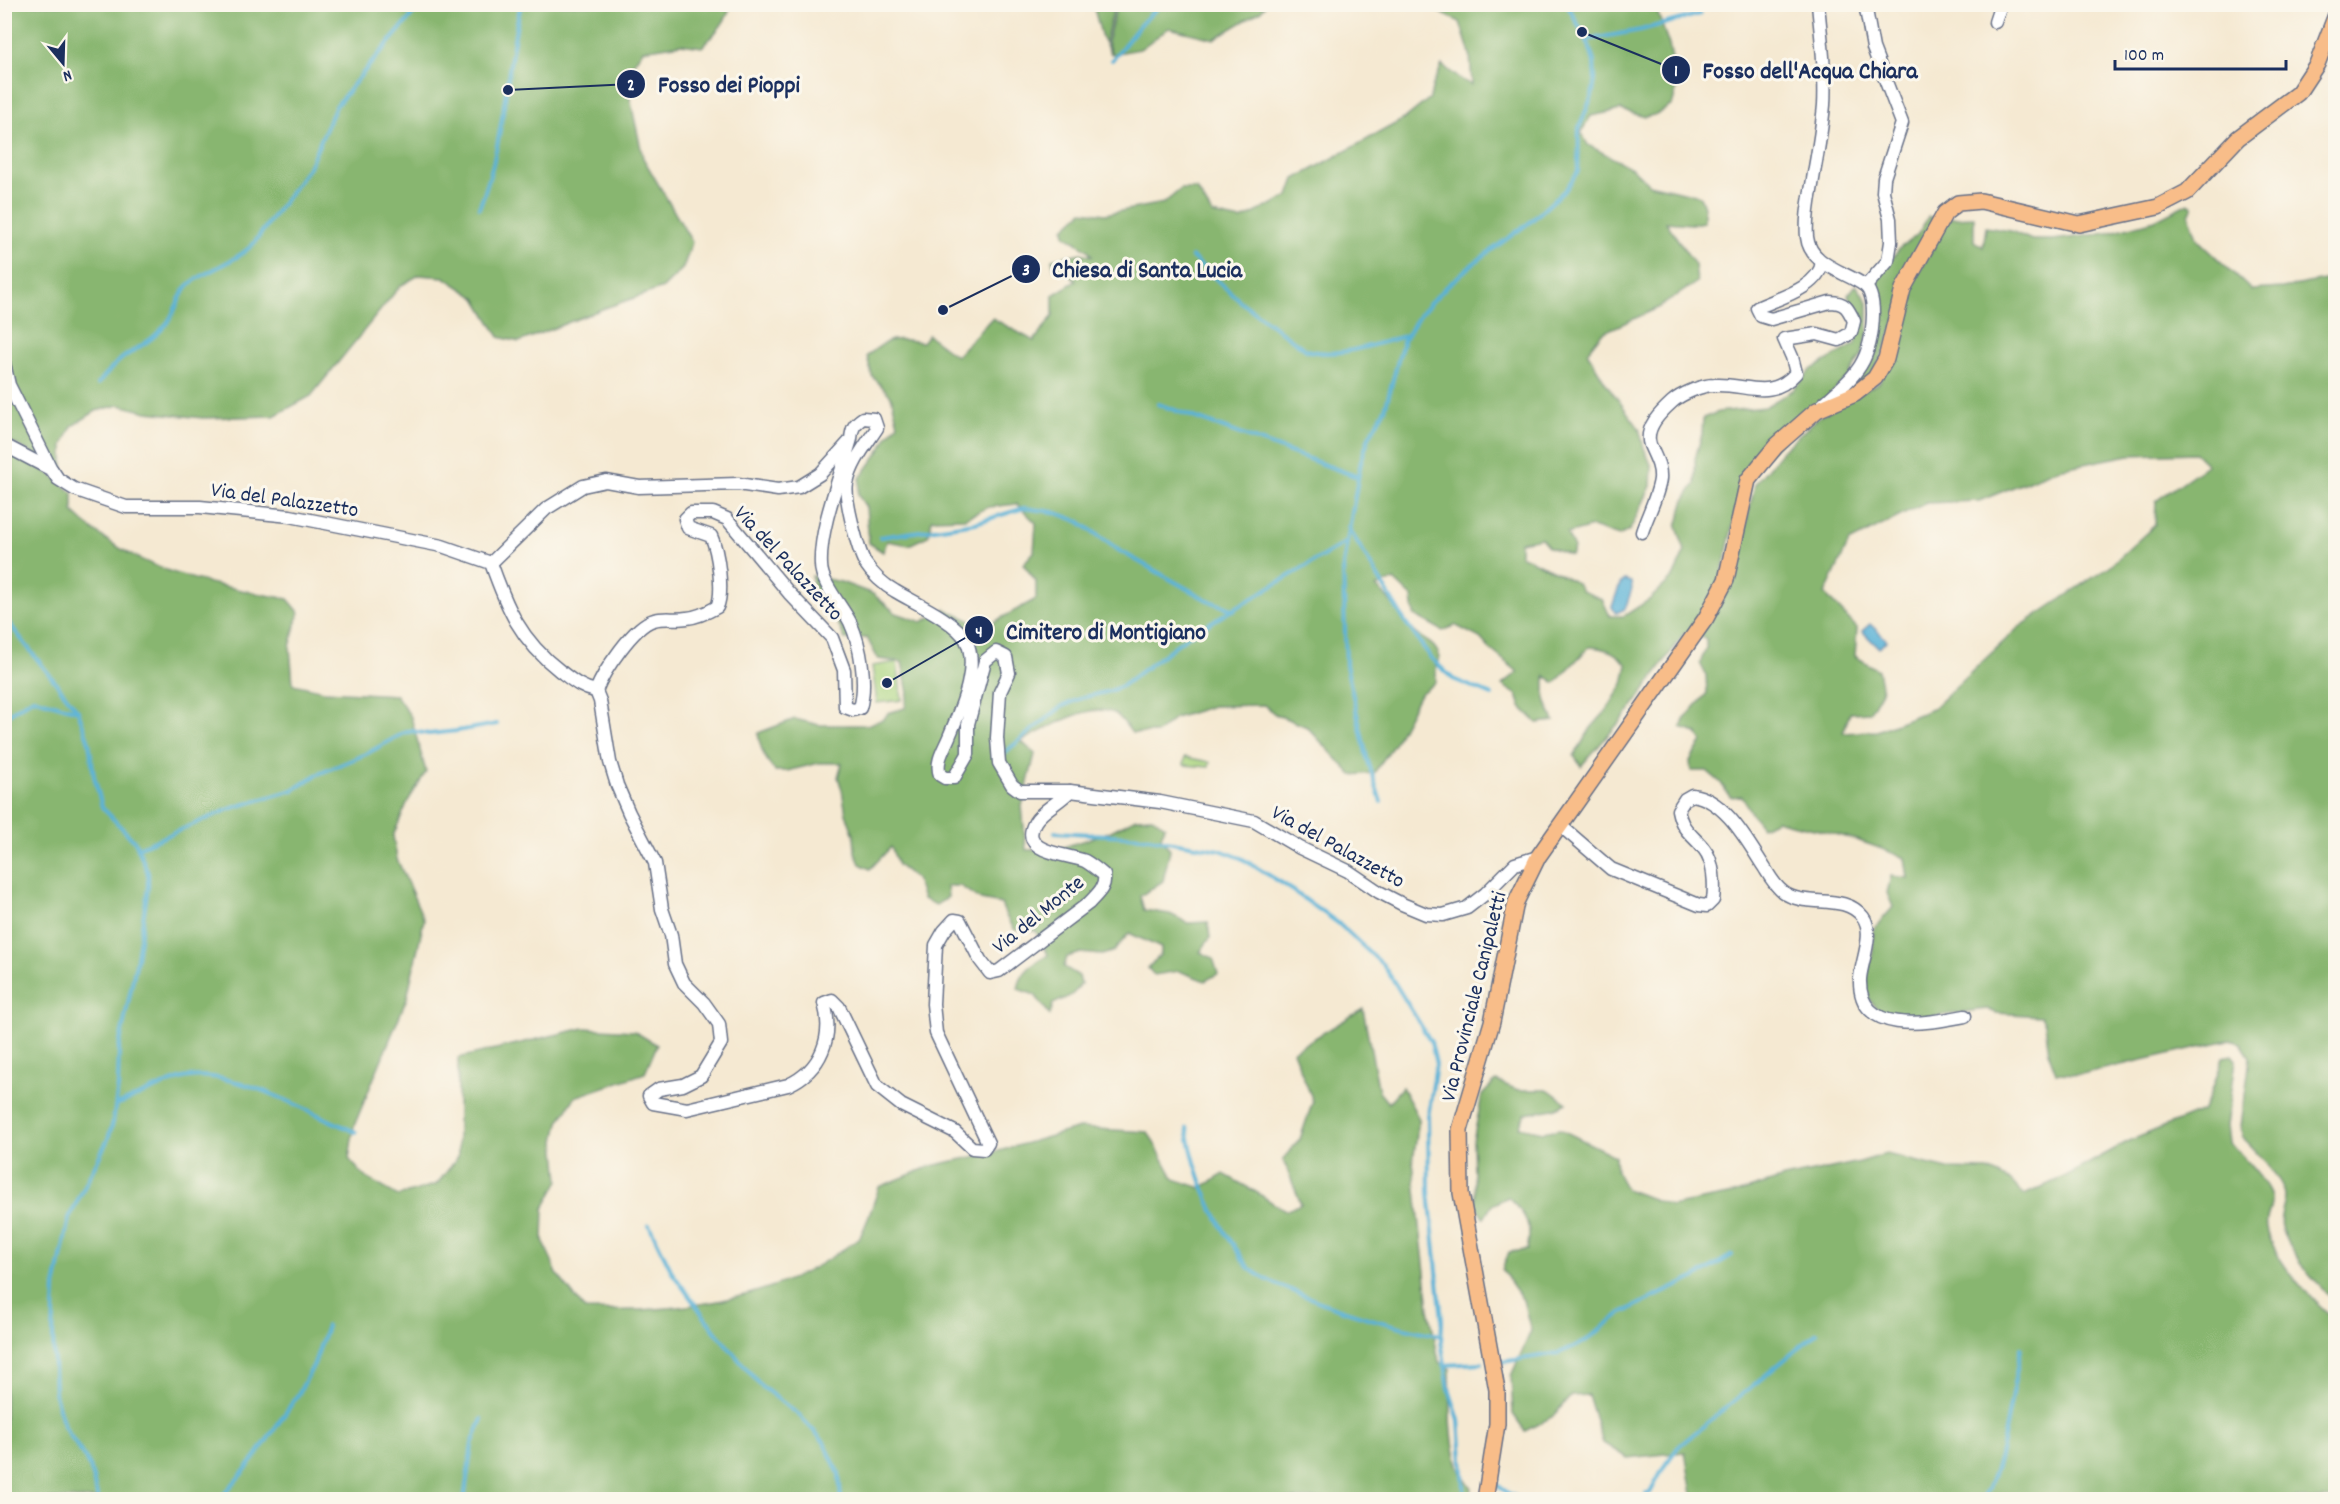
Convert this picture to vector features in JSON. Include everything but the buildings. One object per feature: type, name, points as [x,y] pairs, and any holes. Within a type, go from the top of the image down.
[{"type":"main road","name":"Via Provinciale Canipaletti","points":[[1485,1500],[1497,1424],[1497,1390],[1461,1193],[1460,1130],[1492,1022],[1516,902],[1538,857],[1706,618],[1726,580],[1748,480],[1776,446],[1817,410],[1855,394],[1875,378],[1886,359],[1903,289],[1945,213],[1958,203],[1981,201],[2079,224],[2158,207],[2187,192],[2238,138],[2298,93],[2317,64],[2336,15]]},
{"type":"street","points":[[1817,410],[1851,380],[1866,357],[1872,333],[1873,301],[1866,286],[1822,262],[1814,254],[1807,239],[1807,212],[1824,104],[1818,4]]},
{"type":"street","points":[[1865,4],[1873,48],[1902,123],[1884,178],[1883,192],[1890,219],[1891,242],[1888,261],[1866,286]]},
{"type":"street","points":[[1995,22],[2001,4]]},
{"type":"street","points":[[1642,532],[1660,482],[1660,466],[1649,441],[1654,419],[1674,400],[1699,388],[1714,384],[1768,391],[1788,381],[1796,373],[1784,339],[1817,334],[1839,340],[1851,333],[1854,321],[1846,306],[1839,302],[1830,302],[1771,319],[1761,316],[1757,308],[1812,281],[1821,270],[1822,262]]},
{"type":"street","points":[[4,363],[9,385],[52,470]]},
{"type":"street","name":"Via del Palazzetto","points":[[596,691],[601,677],[614,657],[637,632],[652,620],[703,615],[717,607],[720,591],[717,550],[711,536],[688,528],[685,519],[691,513],[701,512],[713,513],[727,519],[789,592],[832,638],[844,669],[845,707],[853,710],[860,708],[864,695],[863,674],[851,623],[831,591],[820,567],[824,534],[855,424],[862,418],[874,419],[877,428],[859,454],[846,485],[850,517],[865,562],[880,580],[893,590],[939,616],[966,639],[971,662],[957,715],[939,760],[937,769],[940,775],[945,778],[954,778],[968,754],[968,724],[985,661],[996,652],[1005,657],[1009,673],[1000,692],[997,711],[999,763],[1012,785],[1020,791],[1070,791],[1160,802],[1254,821],[1300,848],[1348,871],[1402,904],[1426,914],[1443,915],[1467,908],[1485,894],[1515,864],[1538,857]]},
{"type":"street","points":[[596,691],[583,688],[544,659],[522,633],[508,609],[491,563],[546,508],[583,486],[606,481],[639,488],[738,484],[778,490],[799,487],[820,474],[851,439]]},
{"type":"street","name":"Via del Palazzetto","points":[[4,445],[52,470],[58,479],[74,489],[126,507],[200,507],[290,516],[442,546],[491,563]]},
{"type":"street","name":"Via del Monte","points":[[596,691],[600,701],[610,762],[629,813],[655,863],[662,909],[672,935],[675,964],[684,983],[704,1003],[719,1024],[721,1043],[701,1076],[683,1085],[659,1089],[649,1096],[653,1103],[687,1109],[788,1085],[801,1079],[821,1057],[827,1032],[827,1013],[824,1003],[832,1000],[839,1007],[877,1086],[902,1105],[955,1132],[972,1148],[984,1149],[988,1143],[936,1033],[933,1004],[936,945],[954,920],[960,921],[980,960],[990,973],[999,971],[1089,903],[1101,890],[1105,883],[1104,875],[1084,860],[1042,849],[1034,840],[1031,831],[1035,820],[1070,791]]},
{"type":"street","points":[[1561,826],[1611,869],[1699,905],[1707,906],[1713,900],[1714,890],[1710,862],[1705,850],[1689,836],[1680,821],[1678,810],[1685,799],[1692,795],[1701,796],[1723,812],[1740,832],[1775,885],[1784,893],[1839,903],[1856,909],[1865,919],[1867,931],[1865,961],[1860,977],[1862,994],[1867,1006],[1878,1017],[1894,1023],[1909,1023],[1934,1022],[1965,1016]]},
{"type":"green space","points":[[1117,4],[1265,5],[1261,11],[1214,39],[1169,28],[1140,49],[1112,54],[1107,42]]},
{"type":"green space","points":[[4,5],[731,5],[723,22],[702,47],[681,44],[643,50],[625,75],[643,158],[692,242],[683,268],[663,288],[519,342],[499,337],[476,298],[444,277],[419,275],[400,286],[311,396],[274,416],[203,418],[147,412],[119,405],[96,411],[72,426],[63,445],[63,475],[56,465],[5,439]]},
{"type":"green space","points":[[1093,5],[1115,5],[1105,42],[1111,54],[1102,38]]},
{"type":"green space","points":[[1424,5],[1655,5],[1669,45],[1678,85],[1672,105],[1658,114],[1645,117],[1621,110],[1591,116],[1581,132],[1588,145],[1632,168],[1649,184],[1700,196],[1704,207],[1704,222],[1691,224],[1666,222],[1695,265],[1697,282],[1658,308],[1602,333],[1587,352],[1605,382],[1639,428],[1652,467],[1651,486],[1630,530],[1619,536],[1592,527],[1567,534],[1574,548],[1571,555],[1549,547],[1541,538],[1520,542],[1520,555],[1577,583],[1582,591],[1602,599],[1610,616],[1624,616],[1649,600],[1673,577],[1685,551],[1677,527],[1685,499],[1695,484],[1695,459],[1702,434],[1703,418],[1718,412],[1765,407],[1793,390],[1812,369],[1856,344],[1860,319],[1848,295],[1856,285],[1868,302],[1868,333],[1862,355],[1848,377],[1743,478],[1721,578],[1690,634],[1684,633],[1632,708],[1581,766],[1574,756],[1623,684],[1627,665],[1623,660],[1610,651],[1589,647],[1555,683],[1545,676],[1545,699],[1554,721],[1537,723],[1521,707],[1517,695],[1502,685],[1518,672],[1480,638],[1455,625],[1443,631],[1414,615],[1412,597],[1394,580],[1376,587],[1389,599],[1411,629],[1433,645],[1440,657],[1436,665],[1436,682],[1420,694],[1394,744],[1374,773],[1352,775],[1307,727],[1275,714],[1264,705],[1213,706],[1175,718],[1157,733],[1132,733],[1117,715],[1095,710],[1069,718],[1021,741],[1035,754],[1022,806],[1026,850],[1061,848],[1109,832],[1136,818],[1152,817],[1165,826],[1161,837],[1170,850],[1163,881],[1140,896],[1144,910],[1170,914],[1188,923],[1208,922],[1210,938],[1200,952],[1213,958],[1218,974],[1205,981],[1179,971],[1154,975],[1148,968],[1161,954],[1161,948],[1129,933],[1114,951],[1102,955],[1081,953],[1067,957],[1064,967],[1079,976],[1081,984],[1072,995],[1053,1004],[1050,1015],[1035,995],[1018,989],[1025,973],[1048,955],[1036,931],[1015,930],[1001,904],[981,900],[960,886],[947,886],[948,897],[936,905],[923,899],[916,879],[898,865],[891,847],[870,869],[860,864],[855,852],[854,835],[846,814],[838,777],[842,763],[819,763],[787,771],[775,771],[760,744],[758,733],[795,719],[819,725],[867,725],[884,719],[888,713],[905,708],[908,693],[902,662],[878,659],[867,638],[845,639],[834,616],[815,593],[812,576],[841,582],[873,594],[896,613],[922,622],[945,609],[985,627],[1036,599],[1036,581],[1023,564],[1034,552],[1036,523],[1017,504],[989,507],[965,518],[932,519],[928,536],[909,545],[887,541],[883,552],[869,543],[866,507],[858,495],[860,478],[898,424],[891,396],[872,376],[867,356],[892,340],[905,339],[922,342],[928,335],[956,356],[992,318],[1034,341],[1053,316],[1053,295],[1076,281],[1066,272],[1054,269],[1052,259],[1081,253],[1092,256],[1088,250],[1065,235],[1064,228],[1083,211],[1105,214],[1164,203],[1181,189],[1197,189],[1212,214],[1241,220],[1289,196],[1295,179],[1404,119],[1430,98],[1442,65],[1472,85],[1470,54],[1460,22]]},
{"type":"green space","points":[[2188,203],[2193,206],[2189,215],[2198,240],[2251,290],[2282,288],[2335,278],[2335,1301],[2311,1277],[2290,1248],[2280,1223],[2285,1200],[2284,1190],[2268,1165],[2242,1137],[2241,1126],[2250,1057],[2241,1043],[2229,1040],[2082,1074],[2056,1073],[2049,1054],[2045,1023],[2041,1016],[1996,1013],[1987,1009],[1926,1017],[1905,1017],[1886,1013],[1873,1004],[1867,988],[1873,952],[1873,932],[1893,907],[1887,893],[1891,876],[1908,878],[1905,858],[1844,836],[1776,820],[1762,827],[1742,796],[1730,797],[1721,783],[1707,771],[1691,771],[1690,761],[1702,741],[1697,733],[1681,728],[1684,720],[1707,693],[1706,675],[1700,663],[1706,649],[1706,639],[1699,636],[1733,583],[1755,484],[1782,451],[1820,416],[1880,382],[1908,291],[1950,218],[1974,217],[1974,241],[1983,247],[1986,227],[2011,231],[2032,240],[2053,240],[2108,233],[2155,220]],"holes":[[[2195,453],[2207,465],[2156,501],[2155,525],[2110,566],[2018,628],[1932,709],[1877,731],[1843,733],[1850,713],[1870,712],[1882,691],[1878,670],[1855,656],[1857,628],[1825,594],[1849,542],[1926,503],[1979,501],[2058,469],[2129,455]]]},
{"type":"green space","points":[[1928,217],[1938,217],[1881,358],[1871,375],[1835,399],[1855,384],[1873,360],[1879,334],[1879,300],[1871,285],[1901,247],[1918,234]]},
{"type":"green space","points":[[4,450],[49,473],[73,493],[73,512],[121,549],[146,562],[201,581],[288,599],[299,612],[290,647],[293,684],[324,691],[396,695],[411,717],[426,772],[408,801],[393,836],[397,859],[424,920],[407,998],[354,1126],[349,1159],[365,1177],[398,1196],[437,1184],[458,1157],[458,1058],[584,1028],[634,1031],[657,1045],[645,1073],[575,1097],[559,1122],[555,1141],[559,1180],[544,1208],[543,1240],[557,1274],[585,1310],[683,1307],[716,1302],[779,1284],[809,1271],[859,1238],[879,1187],[931,1166],[999,1151],[1079,1128],[1148,1132],[1174,1179],[1201,1188],[1224,1174],[1285,1211],[1301,1204],[1283,1159],[1300,1139],[1313,1101],[1293,1051],[1363,1009],[1379,1092],[1388,1103],[1402,1087],[1419,1119],[1413,1162],[1429,1309],[1439,1362],[1450,1369],[1453,1442],[1459,1468],[1472,1489],[1470,1499],[5,1499]]},
{"type":"green space","points":[[897,662],[902,700],[877,703],[872,666]]},
{"type":"green space","points":[[1185,757],[1210,762],[1209,767],[1184,765]]},
{"type":"green space","points":[[2232,1055],[2236,1060],[2227,1125],[2229,1143],[2253,1168],[2269,1191],[2271,1202],[2267,1227],[2279,1257],[2305,1291],[2335,1319],[2335,1499],[1705,1499],[1692,1494],[1685,1452],[1627,1458],[1603,1443],[1588,1395],[1571,1396],[1552,1417],[1525,1431],[1513,1414],[1511,1376],[1531,1331],[1523,1300],[1502,1270],[1509,1252],[1527,1250],[1528,1227],[1524,1215],[1508,1197],[1492,1205],[1484,1218],[1475,1204],[1473,1141],[1482,1095],[1496,1081],[1518,1090],[1549,1090],[1567,1103],[1554,1109],[1525,1114],[1519,1127],[1543,1132],[1560,1129],[1615,1156],[1616,1171],[1626,1189],[1671,1206],[1733,1194],[1784,1178],[1860,1162],[1886,1154],[1948,1169],[1988,1170],[2011,1181],[2024,1195],[2066,1176],[2127,1142],[2202,1111],[2210,1097],[2223,1057]]},
{"type":"water","points":[[1625,580],[1631,582],[1632,589],[1625,609],[1616,613],[1612,607],[1620,584]]},
{"type":"water","points":[[1870,624],[1887,640],[1879,648],[1862,631]]},
{"type":"waterway","points":[[98,384],[117,363],[163,328],[191,283],[240,255],[254,243],[309,167],[336,106],[410,18],[419,4]]},
{"type":"waterway","points":[[479,208],[494,158],[521,4]]},
{"type":"waterway","points":[[1112,60],[1140,25],[1161,4]]},
{"type":"waterway","points":[[1381,802],[1367,758],[1346,665],[1343,565],[1361,461],[1369,437],[1385,409],[1403,342],[1420,314],[1470,266],[1530,222],[1566,189],[1578,171],[1579,128],[1592,96],[1595,80],[1594,62],[1589,45],[1567,4]]},
{"type":"waterway","points":[[1586,40],[1641,30],[1700,14]]},
{"type":"waterway","points":[[1192,257],[1241,302],[1306,350],[1343,352],[1406,336]]},
{"type":"waterway","points":[[1158,404],[1358,477]]},
{"type":"waterway","points":[[880,537],[975,523],[1024,508],[1054,512],[1078,521],[1120,551],[1209,601],[1234,610]]},
{"type":"waterway","points":[[1348,527],[1404,620],[1431,658],[1453,679],[1492,695]]},
{"type":"waterway","points":[[1004,753],[1061,707],[1081,698],[1122,686],[1188,636],[1345,543]]},
{"type":"waterway","points":[[4,617],[78,711],[89,742],[102,807],[136,843],[148,873],[148,887],[136,964],[119,1047],[118,1087],[113,1122],[108,1139],[69,1218],[55,1287],[53,1335],[55,1395],[64,1426],[90,1466],[98,1500]]},
{"type":"waterway","points":[[4,717],[33,698],[78,711]]},
{"type":"waterway","points":[[138,848],[232,808],[293,790],[316,775],[366,754],[404,733],[412,731],[429,734],[497,724]]},
{"type":"waterway","points":[[1055,832],[1143,837],[1220,850],[1241,858],[1285,885],[1338,923],[1383,965],[1393,980],[1431,1042],[1436,1064],[1428,1117],[1429,1192],[1442,1320],[1441,1341],[1449,1389],[1459,1420],[1465,1500]]},
{"type":"waterway","points":[[116,1105],[180,1079],[199,1076],[221,1078],[269,1093],[356,1132]]},
{"type":"waterway","points":[[1187,1128],[1190,1145],[1206,1194],[1221,1224],[1249,1268],[1270,1281],[1311,1299],[1385,1323],[1442,1336]]},
{"type":"waterway","points":[[649,1225],[673,1274],[715,1331],[761,1386],[799,1415],[824,1442],[839,1474],[841,1500]]},
{"type":"waterway","points":[[1502,1362],[1559,1353],[1573,1347],[1587,1340],[1621,1313],[1696,1277],[1732,1255]]},
{"type":"waterway","points":[[219,1500],[252,1462],[299,1393],[314,1364],[327,1326]]},
{"type":"waterway","points":[[1646,1493],[1650,1493],[1665,1465],[1679,1446],[1817,1333]]},
{"type":"waterway","points":[[1981,1500],[1989,1488],[2000,1457],[2021,1348]]},
{"type":"waterway","points":[[1444,1365],[1481,1363]]},
{"type":"waterway","points":[[464,1500],[472,1444],[482,1419]]},
{"type":"waterway","points":[[1497,1485],[1511,1495],[1527,1500]]},
{"type":"waterway","points":[[1601,1500],[1620,1499]]},
{"type":"place","name":"Fosso dell'Acqua Chiara","points":[[1582,32]]},
{"type":"place","name":"Fosso dei Pioppi","points":[[508,90]]},
{"type":"place","name":"Chiesa di Santa Lucia","points":[[943,310]]},
{"type":"place","name":"Cimitero di Montigiano","points":[[887,683]]}]
